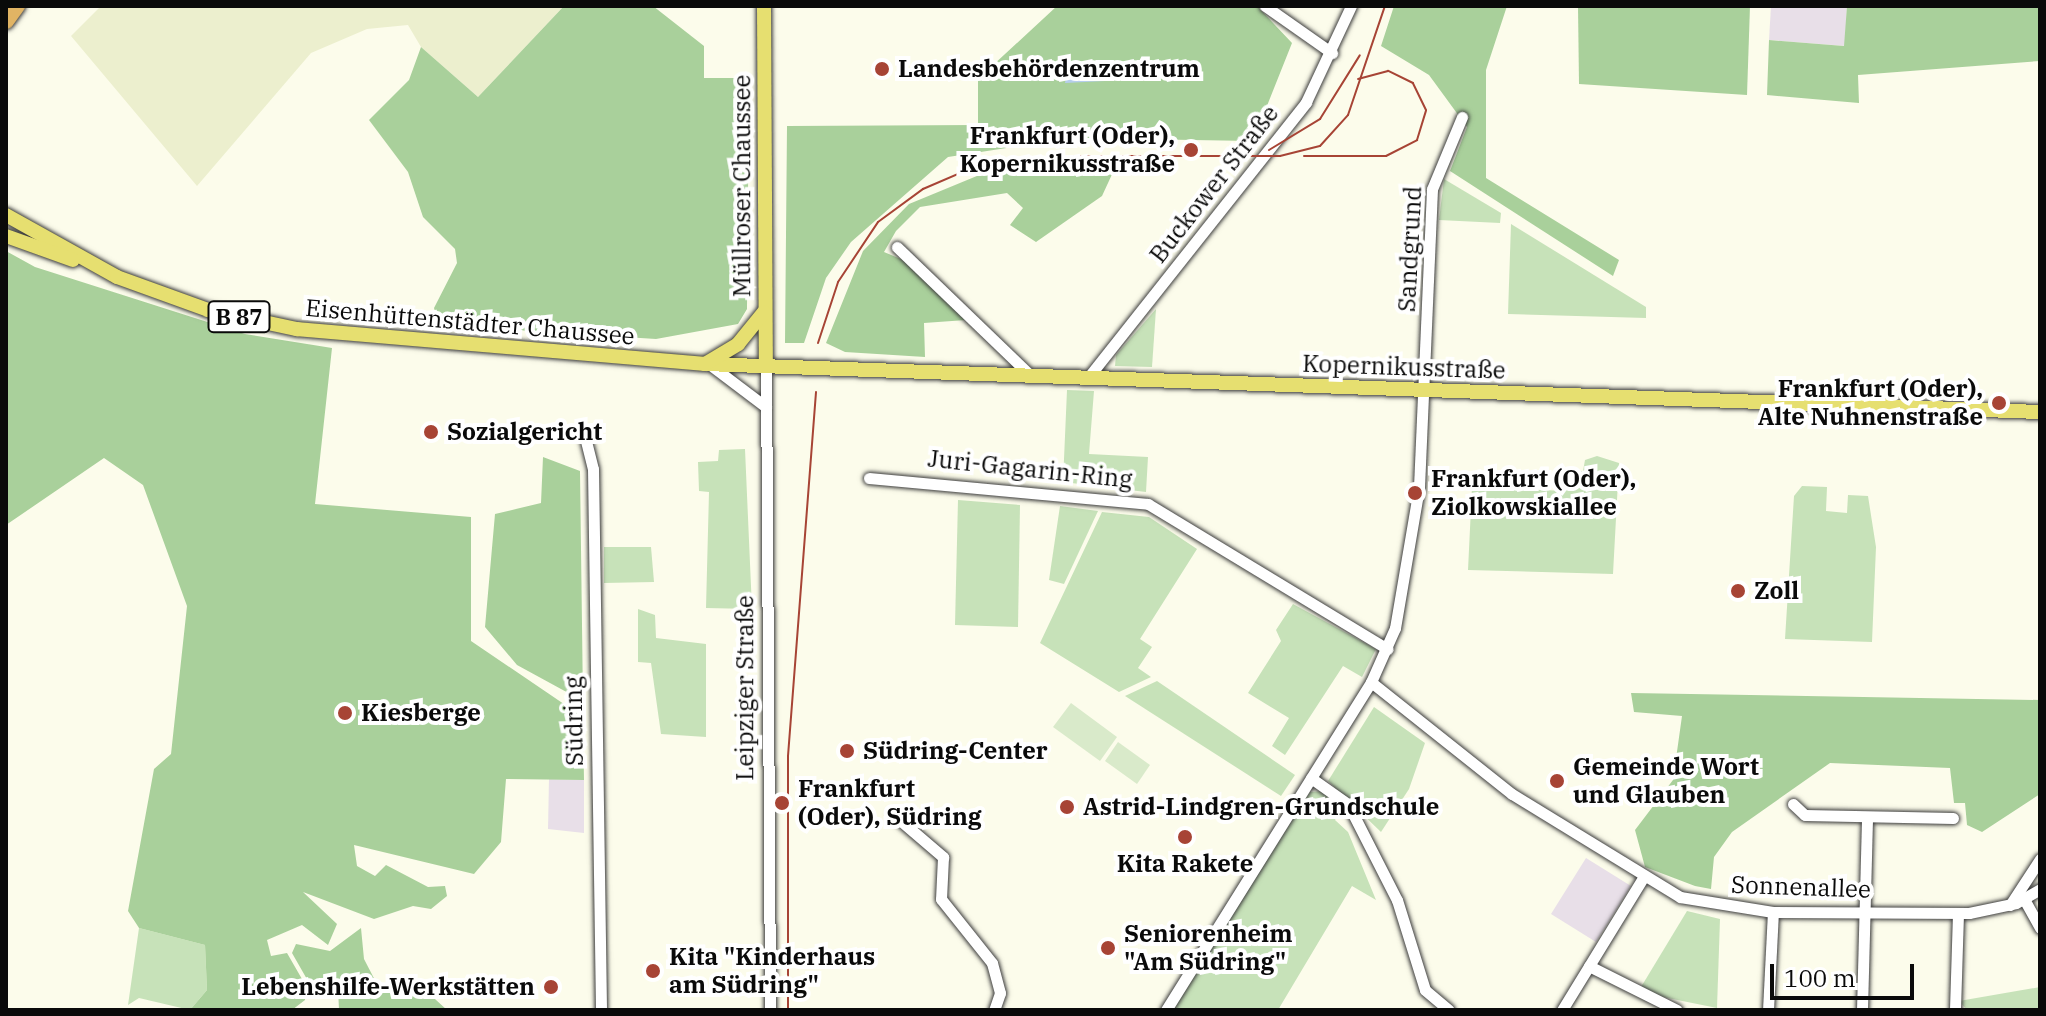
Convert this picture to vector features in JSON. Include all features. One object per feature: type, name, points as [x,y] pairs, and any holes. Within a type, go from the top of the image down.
[{"type":"highway","points":[[6,21],[17,6]]},
{"type":"main road","name":"Müllroser Chaussee","points":[[764,6],[766,365]]},
{"type":"main road","name":"Eisenhüttenstädter Chaussee","points":[[6,215],[86,263],[208,310],[297,329],[705,364],[766,365]]},
{"type":"main road","name":"Eisenhüttenstädter Chaussee","points":[[6,236],[46,256],[86,263]]},
{"type":"main road","points":[[705,364],[738,344],[764,312]]},
{"type":"main road","name":"Kopernikusstraße","points":[[766,365],[2040,412]]},
{"type":"street","points":[[1265,6],[1332,53]]},
{"type":"street","name":"Buckower Straße","points":[[1090,375],[1306,102],[1332,53],[1351,6]]},
{"type":"street","name":"Sandgrund","points":[[1166,1010],[1371,682],[1387,649],[1408,573],[1426,390],[1432,189],[1462,117]]},
{"type":"street","points":[[897,247],[1029,374]]},
{"type":"street","points":[[705,364],[725,371],[766,407]]},
{"type":"street","name":"Leipziger Straße","points":[[766,365],[770,1010]]},
{"type":"street","name":"Südring","points":[[584,433],[593,469],[601,1010]]},
{"type":"street","name":"Juri-Gagarin-Ring","points":[[869,478],[1148,504],[1387,649]]},
{"type":"street","name":"Sonnenallee","points":[[1371,682],[1512,794],[1643,878],[1705,903],[1773,912],[1958,913],[2010,905],[2040,889]]},
{"type":"street","points":[[1311,778],[1348,804],[1397,900],[1425,990],[1449,1010]]},
{"type":"street","points":[[1793,804],[1805,815],[1867,819],[1953,818]]},
{"type":"street","points":[[894,815],[943,857],[941,899],[992,963],[1000,993],[994,1010]]},
{"type":"street","points":[[1862,1010],[1867,819]]},
{"type":"street","points":[[2010,905],[2040,859]]},
{"type":"street","points":[[1562,1010],[1643,878]]},
{"type":"street","points":[[2024,899],[2040,928]]},
{"type":"street","points":[[1768,1010],[1773,912]]},
{"type":"street","points":[[1955,1009],[1958,913]]},
{"type":"street","points":[[1589,966],[1677,1010]]},
{"type":"shaded area","points":[[1771,6],[1847,6],[1845,46],[1769,40]]},
{"type":"shaded area","points":[[549,779],[584,780],[584,833],[548,829]]},
{"type":"shaded area","points":[[1586,858],[1631,886],[1596,942],[1551,914]]},
{"type":"green space","points":[[101,6],[564,6],[478,97],[421,47],[408,25],[367,29],[311,53],[197,186],[71,36]]},
{"type":"green space","points":[[564,6],[653,6],[704,46],[704,78],[749,78],[747,309],[738,324],[656,339],[439,325],[434,308],[457,263],[455,249],[423,217],[408,172],[369,120],[409,80],[421,47],[478,97]]},
{"type":"green space","points":[[1057,6],[1257,6],[1292,43],[1259,126],[1263,132],[1253,141],[1071,138],[948,157],[851,242],[826,278],[804,343],[785,343],[787,126],[978,125],[978,79]]},
{"type":"green space","points":[[1394,6],[1507,6],[1486,70],[1486,178],[1619,260],[1613,276],[1450,171],[1467,127],[1429,75],[1381,46]]},
{"type":"green space","points":[[1578,6],[1750,6],[1747,95],[1579,84]]},
{"type":"green space","points":[[1847,6],[2040,6],[2040,61],[1858,75],[1859,103],[1767,95],[1769,40],[1844,46]]},
{"type":"green space","points":[[1106,165],[1114,170],[1102,196],[1036,242],[1010,225],[1023,208],[1007,193],[920,207],[896,231],[884,252],[908,262],[966,320],[924,323],[925,357],[845,352],[826,343],[863,251],[909,204],[989,171]]},
{"type":"green space","points":[[1444,179],[1501,213],[1500,223],[1439,220]]},
{"type":"green space","points":[[1511,224],[1646,307],[1646,318],[1508,314]]},
{"type":"green space","points":[[6,251],[35,267],[245,334],[332,348],[315,504],[471,517],[471,641],[583,717],[584,780],[506,779],[501,842],[474,874],[354,845],[357,866],[375,876],[386,865],[428,887],[445,886],[447,896],[431,909],[413,906],[374,919],[303,892],[337,924],[328,945],[302,925],[267,940],[271,956],[287,953],[306,986],[305,1000],[292,1010],[190,1010],[207,990],[205,945],[139,928],[128,911],[154,769],[171,754],[187,606],[143,485],[104,458],[6,525]]},
{"type":"green space","points":[[1156,309],[1152,367],[1115,366],[1116,355]]},
{"type":"green space","points":[[1067,390],[1094,391],[1089,454],[1148,457],[1146,492],[1063,482]]},
{"type":"green space","points":[[745,449],[752,609],[706,608],[709,492],[699,491],[698,462],[718,461],[719,450]]},
{"type":"green space","points":[[1597,456],[1619,463],[1613,574],[1468,570],[1472,487],[1566,491],[1567,471],[1583,471],[1585,460]]},
{"type":"green space","points":[[543,457],[580,471],[583,701],[517,665],[485,627],[495,514],[541,503]]},
{"type":"green space","points":[[1802,486],[1827,487],[1826,511],[1847,513],[1848,495],[1868,496],[1876,547],[1872,642],[1785,639],[1794,496]]},
{"type":"green space","points":[[958,500],[1020,505],[1018,627],[955,625]]},
{"type":"green space","points":[[1060,506],[1098,511],[1064,584],[1049,580]]},
{"type":"green space","points":[[1102,512],[1149,517],[1197,549],[1140,639],[1152,647],[1138,668],[1151,677],[1119,692],[1040,643]]},
{"type":"green space","points":[[604,547],[651,547],[654,582],[604,583]]},
{"type":"green space","points":[[1293,604],[1376,649],[1362,677],[1343,666],[1285,755],[1272,746],[1289,718],[1248,693],[1281,641],[1276,630]]},
{"type":"green space","points":[[638,609],[655,615],[656,638],[706,644],[706,737],[661,734],[651,663],[638,662]]},
{"type":"green space","points":[[1157,681],[1295,775],[1281,796],[1125,696]]},
{"type":"green space","points":[[1631,693],[2040,700],[2040,794],[1982,832],[1967,825],[1965,803],[1954,803],[1950,768],[1830,763],[1732,832],[1714,857],[1711,889],[1695,886],[1645,867],[1635,830],[1673,780],[1682,716],[1634,712]]},
{"type":"green space","points":[[1071,703],[1117,737],[1100,761],[1053,727]]},
{"type":"green space","points":[[1374,707],[1425,743],[1409,789],[1381,832],[1328,781]]},
{"type":"green space","points":[[1118,742],[1150,765],[1137,784],[1105,761]]},
{"type":"green space","points":[[1324,791],[1342,806],[1335,820],[1348,832],[1376,900],[1352,886],[1278,1010],[1172,1010],[1310,792]]},
{"type":"green space","points":[[1687,911],[1720,919],[1717,1008],[1638,992]]},
{"type":"green space","points":[[139,928],[205,945],[207,990],[190,1010],[139,998],[128,1005]]},
{"type":"green space","points":[[361,928],[364,959],[379,988],[405,994],[424,989],[447,1010],[339,1010],[338,988],[312,988],[292,953],[296,944],[330,951]]},
{"type":"green space","points":[[2040,987],[2040,1010],[1967,1010],[1959,1001]]},
{"type":"water","points":[[1100,64],[1105,81],[1065,83],[1067,72]]},
{"type":"tram line","points":[[818,343],[838,282],[878,222],[923,189],[974,167],[1065,156],[1280,156],[1320,146],[1348,115],[1385,6]]},
{"type":"tram line","points":[[1269,150],[1320,119],[1360,55]]},
{"type":"tram line","points":[[1304,156],[1386,156],[1417,140],[1426,110],[1413,83],[1388,71],[1358,79]]},
{"type":"tram line","points":[[788,1010],[788,756],[816,392]]},
{"type":"place","name":"Landesbehördenzentrum","points":[[882,69]]},
{"type":"place","name":"Frankfurt (Oder), Kopernikusstraße","points":[[1191,150]]},
{"type":"place","name":"Frankfurt (Oder), Alte Nuhnenstraße","points":[[1999,403]]},
{"type":"place","name":"Sozialgericht","points":[[431,432]]},
{"type":"place","name":"Frankfurt (Oder), Ziolkowskiallee","points":[[1415,493]]},
{"type":"place","name":"Zoll","points":[[1738,591]]},
{"type":"place","name":"Kiesberge","points":[[345,713]]},
{"type":"place","name":"Südring-Center","points":[[847,751]]},
{"type":"place","name":"Gemeinde Wort und Glauben","points":[[1557,781]]},
{"type":"place","name":"Frankfurt (Oder), Südring","points":[[782,803]]},
{"type":"place","name":"Astrid-Lindgren-Grundschule","points":[[1067,807]]},
{"type":"place","name":"Kita Rakete","points":[[1185,837]]},
{"type":"place","name":"Seniorenheim \"Am Südring\"","points":[[1108,948]]},
{"type":"place","name":"Kita \"Kinderhaus am Südring\"","points":[[653,971]]},
{"type":"place","name":"Lebenshilfe-Werkstätten","points":[[551,987]]}]
